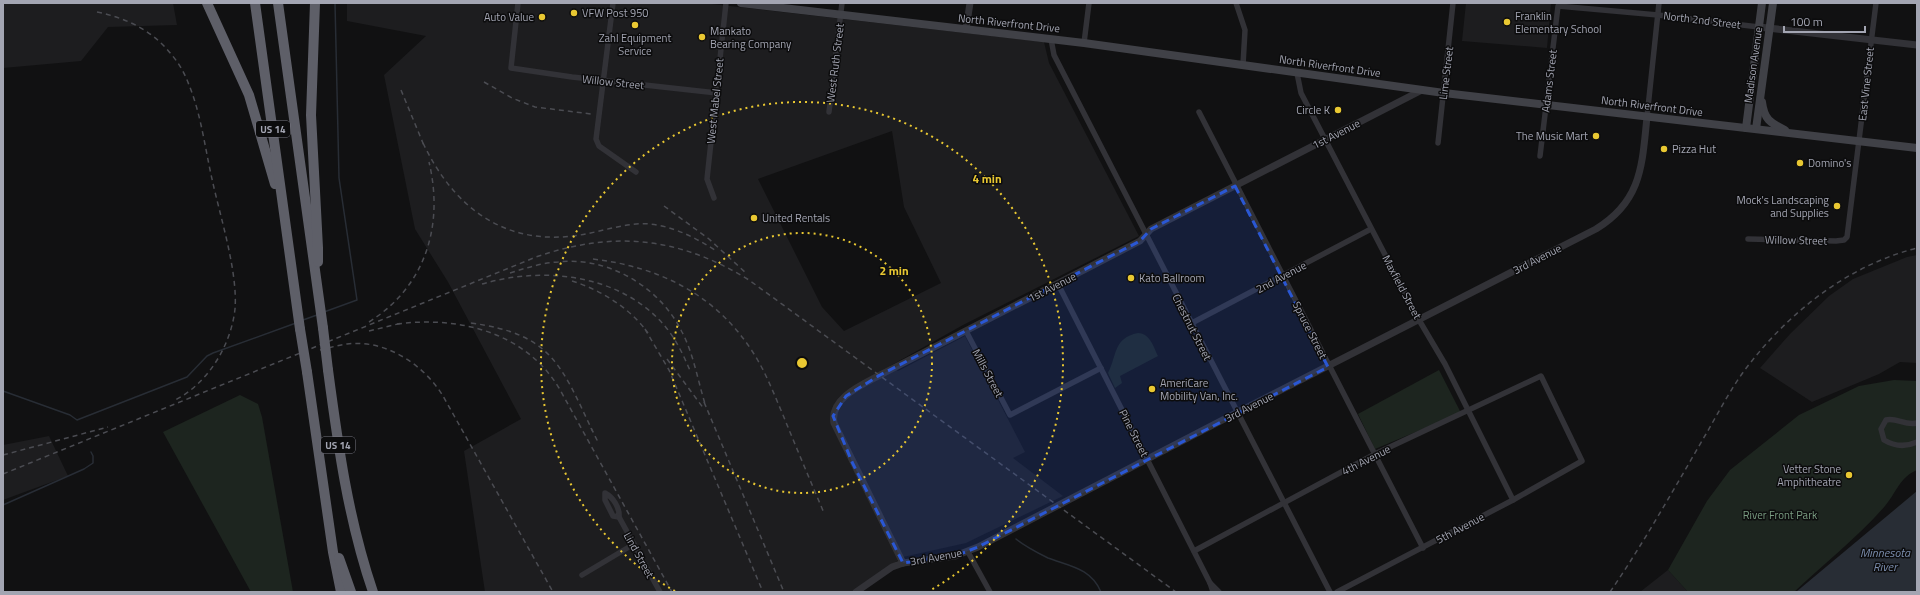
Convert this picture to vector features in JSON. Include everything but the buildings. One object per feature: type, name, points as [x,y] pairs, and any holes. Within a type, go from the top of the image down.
[{"type":"highway","points":[[207,3],[249,95],[276,188],[290,256]]},
{"type":"highway","name":"US 14","points":[[255,3],[322,480],[340,560],[351,592]]},
{"type":"highway","name":"US 14","points":[[278,3],[342,472],[352,520],[373,592]]},
{"type":"highway","points":[[315,3],[311,115],[318,248],[316,286]]},
{"type":"highway","points":[[322,480],[341,592]]},
{"type":"highway","points":[[352,520],[380,592]]},
{"type":"main road","name":"North Riverfront Drive","points":[[741,3],[1084,43],[1444,94],[1917,148]]},
{"type":"main road","name":"Madison Avenue","points":[[1746,128],[1762,3]]},
{"type":"main road","name":"Madison Avenue","points":[[1756,129],[1770,29],[1772,3]]},
{"type":"main road","points":[[1761,94],[1763,113],[1767,120],[1791,133]]},
{"type":"street","name":"Willow Street","points":[[518,3],[510,68],[717,93]]},
{"type":"street","points":[[613,3],[596,139],[599,146],[636,172]]},
{"type":"street","name":"West Mabel Street","points":[[714,198],[707,179],[726,3]]},
{"type":"street","name":"West Ruth Street","points":[[829,112],[842,3]]},
{"type":"street","points":[[966,29],[970,3]]},
{"type":"street","points":[[1084,43],[1089,3]]},
{"type":"street","points":[[1236,3],[1245,30],[1243,65]]},
{"type":"street","name":"Lime Street","points":[[1438,143],[1453,3]]},
{"type":"street","points":[[1647,117],[1659,3]]},
{"type":"street","name":"East Vine Street","points":[[1844,240],[1848,232],[1876,3]]},
{"type":"street","name":"North 2nd Street","points":[[1558,6],[1658,15],[1917,45]]},
{"type":"street","name":"Adams Street","points":[[1540,156],[1558,6]]},
{"type":"street","name":"Chestnut Street","points":[[1051,39],[1054,55],[1145,236],[1330,592]]},
{"type":"street","name":"Maxfield Street","points":[[1296,73],[1301,92],[1419,320],[1445,364],[1512,500]]},
{"type":"street","name":"1st Avenue","points":[[904,563],[834,423],[833,416],[835,409],[854,390],[1140,241],[1151,230],[1422,90]]},
{"type":"street","name":"Spruce Street","points":[[1199,112],[1235,186],[1283,276],[1328,367],[1354,411],[1422,548]]},
{"type":"street","name":"3rd Avenue","points":[[856,592],[887,570],[904,563],[955,556],[968,552],[1596,229],[1614,217],[1630,198],[1640,174],[1647,117]]},
{"type":"street","name":"2nd Avenue","points":[[1190,324],[1371,229]]},
{"type":"street","name":"Willow Street","points":[[1748,239],[1844,240]]},
{"type":"street","name":"Pine Street","points":[[1058,284],[1194,551],[1213,592]]},
{"type":"street","name":"Mills Street","points":[[966,331],[1010,415],[1101,368]]},
{"type":"street","name":"4th Avenue","points":[[1194,551],[1375,454],[1541,376],[1582,461]]},
{"type":"street","points":[[1917,423],[1905,424],[1891,418],[1886,420],[1880,429],[1884,440],[1890,444],[1905,446],[1917,442]]},
{"type":"street","name":"5th Avenue","points":[[1336,592],[1422,548],[1582,461]]},
{"type":"street","name":"Lind Street","points":[[619,517],[660,592]]},
{"type":"street","points":[[582,574],[634,544]]},
{"type":"street","points":[[968,552],[990,592]]},
{"type":"street","name":"Pine Street","points":[[1210,583],[1219,592]]},
{"type":"highlighted area","points":[[1235,186],[1328,367],[978,547],[955,556],[903,563],[852,462],[833,416],[846,396],[880,375],[1140,241],[1151,229]]},
{"type":"shaded area","points":[[3,3],[173,3],[177,25],[108,27],[81,61],[3,68]]},
{"type":"shaded area","points":[[347,3],[704,3],[1044,42],[1049,63],[1139,236],[963,325],[890,366],[898,371],[965,336],[1025,452],[1013,458],[1063,496],[966,543],[903,557],[851,592],[485,592],[464,451],[521,419],[448,282],[415,229],[384,75],[426,36],[347,21]],"holes":[[[892,131],[904,207],[941,283],[844,331],[822,307],[758,179]]]},
{"type":"shaded area","name":"Franklin Elementary School","points":[[1466,3],[1551,3],[1547,48],[1462,41]]},
{"type":"shaded area","points":[[1917,255],[1917,363],[1900,362],[1879,374],[1812,402],[1760,368],[1790,334],[1829,296],[1853,279],[1907,257]]},
{"type":"shaded area","points":[[49,436],[68,476],[3,500],[3,445]]},
{"type":"shaded area","points":[[1668,570],[1688,592],[1640,592]]},
{"type":"green space","points":[[1138,333],[1146,335],[1149,338],[1158,356],[1120,376],[1122,383],[1115,388],[1108,373],[1117,348],[1124,339],[1130,335]]},
{"type":"green space","points":[[1439,370],[1461,413],[1375,449],[1358,414]]},
{"type":"green space","name":"River Front Park","points":[[1894,380],[1917,381],[1917,470],[1902,481],[1889,501],[1875,517],[1794,592],[1688,592],[1668,570],[1707,501],[1730,470],[1799,415],[1859,386]]},
{"type":"green space","points":[[240,395],[258,404],[262,417],[293,592],[251,592],[163,432]]},
{"type":"water","name":"Minnesota River","points":[[1917,491],[1916,592],[1796,592]]},
{"type":"waterway","points":[[324,312],[357,300],[339,178],[335,3]]},
{"type":"waterway","points":[[303,320],[317,315]]},
{"type":"waterway","points":[[3,391],[70,415],[77,420],[187,377],[207,356],[213,353],[296,323]]},
{"type":"waterway","points":[[3,505],[84,469],[93,463],[93,456],[91,452]]},
{"type":"waterway","points":[[1016,539],[1027,547],[1048,558],[1079,569],[1097,584],[1101,592]]},
{"type":"railway","points":[[97,12],[138,26],[156,38],[177,61],[184,73],[200,119],[212,179],[228,244],[234,278],[235,309],[233,323],[223,350],[207,375],[185,394],[173,401]]},
{"type":"railway","points":[[484,82],[512,98],[535,107],[591,114]]},
{"type":"railway","points":[[401,90],[425,148]]},
{"type":"railway","points":[[423,143],[436,166],[450,186],[467,204],[485,218],[506,228],[528,235],[553,237],[580,235],[628,225],[648,224],[657,225],[680,232],[695,238],[715,250]]},
{"type":"railway","points":[[369,322],[389,307],[405,291],[417,272],[426,252],[432,231],[434,209],[433,185],[429,162]]},
{"type":"railway","points":[[664,206],[709,239],[747,274]]},
{"type":"railway","points":[[3,474],[536,257],[565,248],[592,243],[619,241],[646,242],[697,254],[749,280],[1176,592]]},
{"type":"railway","points":[[1610,592],[1660,514],[1744,370],[1767,343],[1804,307],[1846,278],[1892,256],[1917,248]]},
{"type":"railway","points":[[593,259],[618,263],[664,277],[685,287],[723,315],[739,333],[754,354],[766,376],[824,513]]},
{"type":"railway","points":[[510,273],[546,263],[577,261],[595,264],[613,270],[646,288],[660,301],[682,332],[693,359],[706,407]]},
{"type":"railway","points":[[482,284],[530,276],[555,276],[579,279],[603,285],[626,295],[646,308],[664,325],[686,360],[691,373]]},
{"type":"railway","points":[[572,281],[594,289],[614,301],[633,316],[648,333]]},
{"type":"railway","points":[[397,324],[420,322],[444,323],[467,326],[488,332],[509,341],[528,353],[545,369],[559,388],[672,592]]},
{"type":"railway","points":[[369,331],[402,323]]},
{"type":"railway","points":[[471,323],[498,328],[520,335],[537,345],[550,356],[562,371],[572,388],[593,432]]},
{"type":"railway","points":[[645,329],[669,370],[763,592]]},
{"type":"railway","points":[[320,350],[347,344],[376,346],[390,350],[402,356],[425,374],[443,396],[553,592]]},
{"type":"railway","points":[[667,359],[704,409]]},
{"type":"railway","points":[[704,402],[784,592]]},
{"type":"railway","points":[[3,455],[108,427]]},
{"type":"railway","points":[[591,428],[598,442]]},
{"type":"place","name":"VFW Post 950","points":[[574,13]]},
{"type":"place","name":"Auto Value","points":[[542,17]]},
{"type":"place","name":"Franklin Elementary School","points":[[1507,22]]},
{"type":"place","name":"Zahl Equipment Service","points":[[635,25]]},
{"type":"place","name":"Mankato Bearing Company","points":[[702,37]]},
{"type":"place","name":"Circle K","points":[[1338,110]]},
{"type":"place","name":"The Music Mart","points":[[1596,136]]},
{"type":"place","name":"Pizza Hut","points":[[1664,149]]},
{"type":"place","name":"Domino's","points":[[1800,163]]},
{"type":"place","name":"Mock's Landscaping and Supplies","points":[[1837,206]]},
{"type":"place","name":"United Rentals","points":[[754,218]]},
{"type":"place","name":"Kato Ballroom","points":[[1131,278]]},
{"type":"place","name":"AmeriCare Mobility Van, Inc.","points":[[1152,389]]},
{"type":"place","name":"Vetter Stone Amphitheatre","points":[[1849,475]]}]
